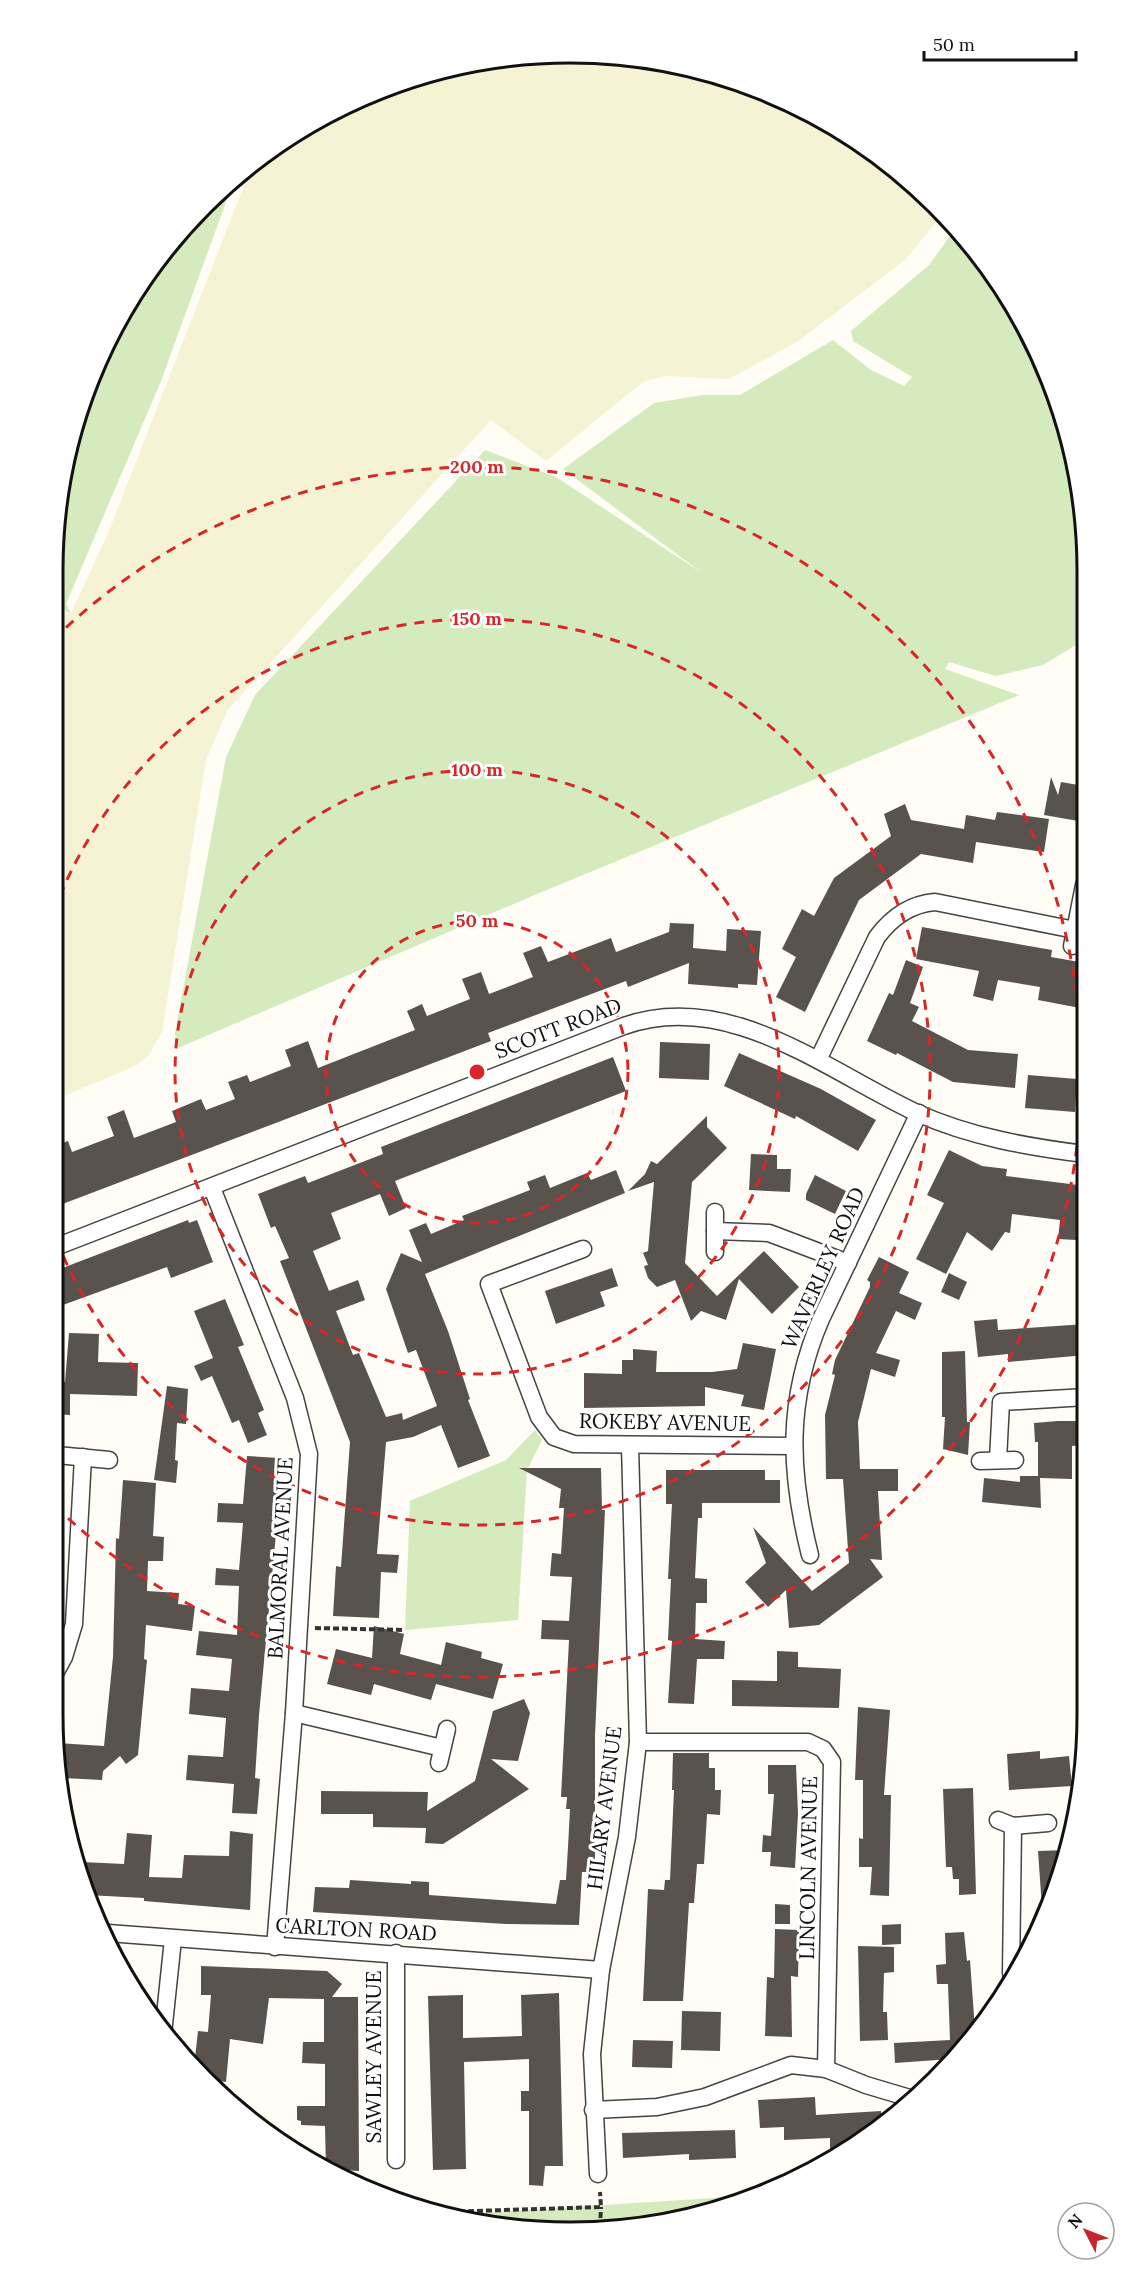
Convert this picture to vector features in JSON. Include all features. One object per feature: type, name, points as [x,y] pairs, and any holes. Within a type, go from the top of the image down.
[{"type":"street","points":[[818,1060],[877,938],[885,927],[906,910],[920,904],[935,903],[1073,938],[1077,919]]},
{"type":"street","name":"SCOTT ROAD","points":[[63,1244],[640,1021],[682,1017],[712,1020],[771,1037],[919,1113],[1020,1146],[1077,1153]]},
{"type":"street","name":"WAVERLEY ROAD","points":[[811,1555],[800,1516],[793,1446],[801,1377],[809,1346],[919,1113]]},
{"type":"street","name":"BALMORAL AVENUE","points":[[212,1188],[295,1398],[309,1454],[300,1627],[275,1947]]},
{"type":"street","points":[[715,1252],[716,1212]]},
{"type":"street","points":[[715,1231],[769,1233],[848,1263]]},
{"type":"street","name":"ROKEBY AVENUE","points":[[583,1249],[489,1284],[539,1417],[547,1430],[563,1442],[574,1444],[793,1446]]},
{"type":"street","points":[[998,1460],[1001,1402],[1077,1398]]},
{"type":"street","name":"HILARY AVENUE","points":[[598,2174],[592,2110],[592,2054],[601,1970],[627,1837],[638,1742],[630,1446]]},
{"type":"street","points":[[63,1455],[110,1460]]},
{"type":"street","points":[[63,1659],[74,1624],[83,1457]]},
{"type":"street","points":[[980,1461],[1015,1460]]},
{"type":"street","points":[[294,1713],[440,1755],[447,1729]]},
{"type":"street","name":"LINCOLN AVENUE","points":[[638,1742],[808,1742],[823,1749],[832,1762],[826,2069]]},
{"type":"street","points":[[1011,1965],[1006,1823],[1048,1823]]},
{"type":"street","name":"CARLTON ROAD","points":[[113,1933],[601,1970]]},
{"type":"street","points":[[165,2019],[173,1939]]},
{"type":"street","name":"SAWLEY AVENUE","points":[[396,1953],[396,2160]]},
{"type":"street","points":[[592,2110],[657,2107],[705,2097],[791,2065],[826,2069],[866,2085],[904,2096]]},
{"type":"path","points":[[300,1627],[405,1630]]},
{"type":"path","points":[[598,2174],[600,2221]]},
{"type":"path","points":[[467,2211],[601,2207]]},
{"type":"shaded area","points":[[537,64],[603,64],[636,67],[701,80],[764,102],[824,131],[879,168],[937,220],[905,260],[797,342],[729,379],[665,376],[643,382],[546,461],[491,420],[227,711],[206,760],[162,1032],[149,1055],[137,1065],[63,1097],[63,610],[71,613],[109,531],[246,181],[288,148],[317,131],[346,115],[407,90],[471,73]]},
{"type":"green space","points":[[228,196],[161,381],[66,604],[71,613],[63,610],[67,504],[80,439],[90,407],[115,346],[148,288],[189,236]]},
{"type":"green space","points":[[950,235],[992,288],[1025,346],[1038,376],[1060,439],[1073,504],[1077,570],[1077,644],[1043,665],[996,676],[949,662],[945,669],[1019,695],[537,894],[178,1048],[175,1033],[226,757],[255,695],[485,450],[556,477],[702,573],[563,469],[654,403],[703,395],[740,395],[833,340],[871,370],[904,386],[912,377],[853,341],[851,331],[929,265]]},
{"type":"green space","points":[[535,1430],[542,1440],[527,1470],[518,1620],[405,1630],[410,1501],[506,1460]]},
{"type":"green space","points":[[726,2197],[669,2212],[603,2221],[537,2221],[477,2213]]},
{"type":"building","points":[[1051,777],[1058,795],[1061,782],[1077,785],[1077,821],[1044,815]]},
{"type":"building","points":[[905,804],[911,820],[964,829],[966,815],[995,820],[997,812],[1049,819],[1044,852],[976,842],[973,863],[921,854],[859,900],[805,1012],[776,997],[796,957],[782,949],[802,909],[814,916],[834,878],[891,836],[884,814]]},
{"type":"building","points":[[670,923],[694,924],[693,948],[726,951],[727,929],[761,931],[757,985],[738,984],[738,988],[688,984],[689,963],[628,987],[626,981],[488,1033],[491,1041],[63,1204],[63,1143],[68,1141],[72,1152],[114,1136],[107,1117],[124,1110],[134,1138],[176,1122],[172,1111],[201,1099],[206,1110],[235,1099],[228,1082],[247,1075],[250,1082],[291,1066],[285,1050],[308,1041],[318,1068],[415,1030],[407,1011],[422,1004],[427,1016],[470,999],[462,979],[481,972],[489,994],[533,977],[523,953],[541,946],[548,962],[611,938],[616,952],[669,932]]},
{"type":"building","points":[[922,927],[1052,950],[1051,957],[1077,962],[1077,1007],[1038,1000],[1040,987],[998,980],[993,1001],[973,996],[979,971],[916,959]]},
{"type":"building","points":[[906,960],[923,967],[910,1003],[919,1007],[912,1021],[968,1050],[1018,1054],[1015,1088],[953,1082],[897,1053],[896,1055],[867,1041],[889,993],[893,995]]},
{"type":"building","points":[[660,1042],[710,1044],[709,1080],[659,1078]]},
{"type":"building","points":[[739,1053],[821,1089],[876,1120],[858,1151],[796,1116],[795,1119],[724,1086]]},
{"type":"building","points":[[613,1057],[626,1091],[395,1181],[406,1208],[389,1216],[380,1194],[331,1213],[341,1239],[313,1251],[329,1291],[358,1280],[365,1300],[336,1311],[353,1355],[359,1353],[386,1417],[402,1413],[403,1420],[437,1406],[416,1350],[408,1353],[386,1289],[401,1253],[422,1262],[409,1230],[426,1223],[431,1234],[464,1220],[462,1216],[530,1190],[527,1182],[545,1175],[550,1188],[587,1173],[591,1180],[616,1170],[625,1193],[425,1274],[448,1331],[470,1399],[468,1400],[490,1456],[458,1468],[441,1425],[413,1437],[386,1442],[377,1554],[399,1555],[397,1573],[381,1572],[379,1618],[333,1616],[336,1566],[341,1567],[350,1442],[280,1261],[289,1258],[275,1226],[271,1228],[258,1194],[305,1176],[308,1183],[383,1154],[381,1147]]},
{"type":"building","points":[[1028,1075],[1077,1079],[1075,1112],[1025,1108]]},
{"type":"building","points":[[707,1116],[707,1127],[727,1148],[692,1182],[685,1263],[717,1296],[764,1251],[799,1287],[772,1314],[739,1279],[726,1320],[701,1311],[691,1321],[675,1280],[657,1287],[648,1278],[644,1266],[648,1265],[643,1253],[648,1251],[654,1182],[628,1191],[645,1174],[651,1161],[657,1164]]},
{"type":"building","points":[[949,1150],[982,1166],[1007,1169],[1006,1176],[1077,1185],[1076,1240],[1058,1239],[1060,1220],[1012,1214],[1010,1233],[1005,1232],[992,1251],[967,1232],[946,1274],[916,1259],[944,1203],[927,1195]]},
{"type":"building","points":[[751,1154],[777,1155],[777,1169],[791,1169],[790,1192],[749,1190]]},
{"type":"building","points":[[815,1175],[846,1191],[835,1214],[806,1200],[806,1194]]},
{"type":"building","points":[[188,1220],[189,1223],[197,1220],[213,1262],[171,1278],[167,1267],[63,1305],[63,1268]]},
{"type":"building","points":[[879,1257],[909,1272],[899,1293],[922,1303],[915,1320],[896,1311],[876,1353],[900,1360],[895,1377],[871,1369],[858,1422],[860,1469],[898,1469],[898,1491],[878,1491],[882,1560],[870,1559],[883,1577],[819,1625],[789,1628],[786,1590],[768,1607],[745,1582],[766,1563],[753,1527],[812,1591],[849,1563],[843,1479],[826,1479],[825,1415],[835,1375],[832,1374],[835,1360],[870,1287],[870,1282],[867,1280]]},
{"type":"building","points":[[612,1268],[618,1286],[600,1292],[605,1306],[556,1324],[545,1291]]},
{"type":"building","points":[[949,1273],[967,1282],[959,1300],[941,1292]]},
{"type":"building","points":[[225,1299],[244,1345],[238,1347],[264,1410],[258,1413],[267,1435],[248,1443],[239,1420],[232,1423],[212,1376],[201,1381],[194,1366],[213,1358],[194,1311]]},
{"type":"building","points":[[997,1319],[998,1330],[1077,1325],[1077,1356],[1008,1362],[1008,1354],[978,1357],[974,1321]]},
{"type":"building","points":[[69,1333],[99,1334],[98,1362],[138,1363],[137,1396],[70,1394],[70,1415],[63,1415],[63,1382],[65,1382]]},
{"type":"building","points":[[743,1343],[776,1349],[764,1410],[741,1406],[744,1395],[705,1387],[705,1406],[584,1408],[584,1373],[622,1374],[622,1360],[633,1360],[633,1349],[657,1351],[656,1372],[712,1372],[737,1369]]},
{"type":"building","points":[[965,1351],[967,1422],[970,1422],[968,1455],[943,1449],[945,1417],[942,1417],[942,1352]]},
{"type":"building","points":[[167,1386],[188,1389],[186,1424],[177,1423],[176,1483],[154,1480]]},
{"type":"building","points":[[1077,1421],[1077,1446],[1072,1446],[1072,1479],[1040,1478],[1041,1508],[982,1502],[984,1478],[1020,1482],[1020,1476],[1038,1476],[1038,1442],[1035,1442],[1034,1423]]},
{"type":"building","points":[[247,1456],[280,1458],[277,1523],[259,1715],[255,1778],[260,1779],[257,1814],[232,1813],[234,1784],[186,1780],[188,1755],[223,1757],[226,1718],[189,1714],[191,1688],[229,1691],[232,1659],[196,1655],[199,1631],[237,1635],[239,1586],[215,1585],[216,1568],[239,1570],[243,1523],[217,1522],[218,1503],[243,1504]]},
{"type":"building","points":[[519,1468],[601,1468],[602,1510],[605,1510],[595,1736],[595,1857],[593,1872],[582,1872],[579,1925],[506,1924],[313,1912],[315,1887],[349,1888],[350,1880],[411,1884],[411,1881],[429,1882],[429,1895],[556,1904],[560,1880],[566,1880],[570,1809],[566,1809],[567,1797],[561,1797],[569,1640],[541,1639],[542,1620],[569,1621],[572,1577],[550,1576],[552,1553],[561,1554],[564,1508],[559,1508],[561,1489]]},
{"type":"building","points":[[666,1470],[765,1470],[765,1480],[780,1480],[780,1503],[702,1503],[702,1518],[698,1518],[695,1578],[707,1579],[707,1603],[696,1603],[695,1639],[725,1641],[724,1659],[697,1659],[694,1704],[668,1703],[672,1641],[668,1640],[671,1579],[668,1579],[672,1504],[666,1504]]},
{"type":"building","points":[[123,1480],[156,1483],[153,1536],[164,1537],[163,1561],[148,1561],[147,1591],[179,1593],[178,1604],[195,1606],[192,1631],[146,1625],[144,1659],[147,1660],[138,1755],[126,1764],[120,1756],[103,1771],[102,1780],[67,1778],[64,1743],[104,1746],[113,1657],[116,1538],[119,1539]]},
{"type":"building","points":[[374,1626],[404,1634],[400,1654],[441,1665],[446,1642],[482,1652],[481,1658],[503,1664],[493,1699],[436,1684],[431,1700],[374,1684],[371,1695],[327,1684],[336,1649],[372,1658]]},
{"type":"building","points":[[777,1651],[798,1652],[798,1667],[841,1669],[839,1708],[732,1706],[732,1680],[777,1681]]},
{"type":"building","points":[[524,1699],[530,1713],[518,1761],[491,1759],[529,1789],[443,1844],[425,1843],[426,1828],[373,1827],[373,1814],[321,1814],[321,1791],[428,1792],[427,1811],[475,1781],[493,1711]]},
{"type":"building","points":[[858,1707],[890,1710],[884,1795],[891,1795],[889,1896],[870,1895],[872,1867],[859,1867],[859,1838],[863,1839],[863,1780],[855,1780]]},
{"type":"building","points":[[1040,1751],[1040,1759],[1069,1756],[1072,1786],[1009,1790],[1007,1754]]},
{"type":"building","points":[[673,1753],[709,1753],[709,1768],[715,1768],[715,1790],[721,1790],[720,1815],[707,1814],[704,1864],[697,1864],[694,1903],[689,1903],[683,2001],[643,2001],[648,1889],[664,1890],[665,1880],[670,1880],[674,1790],[672,1790]]},
{"type":"building","points":[[768,1765],[796,1765],[798,1814],[795,1868],[770,1866],[771,1852],[762,1852],[763,1835],[771,1836],[774,1794],[768,1794]]},
{"type":"building","points":[[973,1788],[976,1894],[959,1895],[959,1879],[953,1879],[952,1867],[946,1867],[943,1789]]},
{"type":"building","points":[[230,1831],[253,1834],[250,1910],[144,1901],[144,1898],[97,1896],[85,1862],[124,1864],[127,1833],[152,1835],[149,1877],[182,1878],[184,1855],[229,1856]]},
{"type":"building","points":[[1059,1850],[1041,1900],[1038,1851]]},
{"type":"building","points":[[775,1904],[790,1905],[790,1924],[775,1924]]},
{"type":"building","points":[[901,1924],[901,1944],[882,1945],[882,1925]]},
{"type":"building","points":[[775,1929],[799,1930],[798,1977],[791,1976],[792,2037],[765,2036],[767,1977],[774,1978]]},
{"type":"building","points":[[964,1932],[967,1961],[970,1960],[974,2021],[942,2060],[895,2063],[894,2043],[950,2040],[948,1984],[937,1984],[936,1965],[946,1964],[945,1933]]},
{"type":"building","points":[[858,1946],[894,1947],[894,1972],[884,1973],[883,2012],[887,2012],[888,2040],[860,2041]]},
{"type":"building","points":[[201,1966],[327,1971],[342,1984],[332,1997],[358,1997],[359,2171],[347,2170],[326,2159],[325,2126],[301,2125],[301,2121],[297,2120],[297,2106],[325,2106],[325,2064],[302,2063],[303,2042],[324,2042],[324,1999],[269,1998],[263,2044],[230,2039],[226,2082],[219,2081],[195,2056],[198,2031],[208,2032],[211,1995],[201,1995]]},
{"type":"building","points":[[559,1993],[563,2166],[545,2166],[543,2186],[529,2185],[529,2111],[521,2111],[521,2091],[529,2091],[529,2059],[464,2062],[466,2169],[433,2170],[428,1996],[463,1995],[463,2038],[522,2036],[521,1995]]},
{"type":"building","points":[[682,2011],[721,2012],[720,2051],[681,2050]]},
{"type":"building","points":[[633,2040],[673,2041],[672,2068],[632,2067]]},
{"type":"building","points":[[815,2097],[816,2115],[881,2111],[881,2115],[852,2137],[830,2149],[830,2138],[784,2140],[784,2127],[760,2128],[758,2100]]},
{"type":"building","points":[[735,2130],[736,2158],[689,2160],[689,2154],[623,2158],[622,2133]]}]
